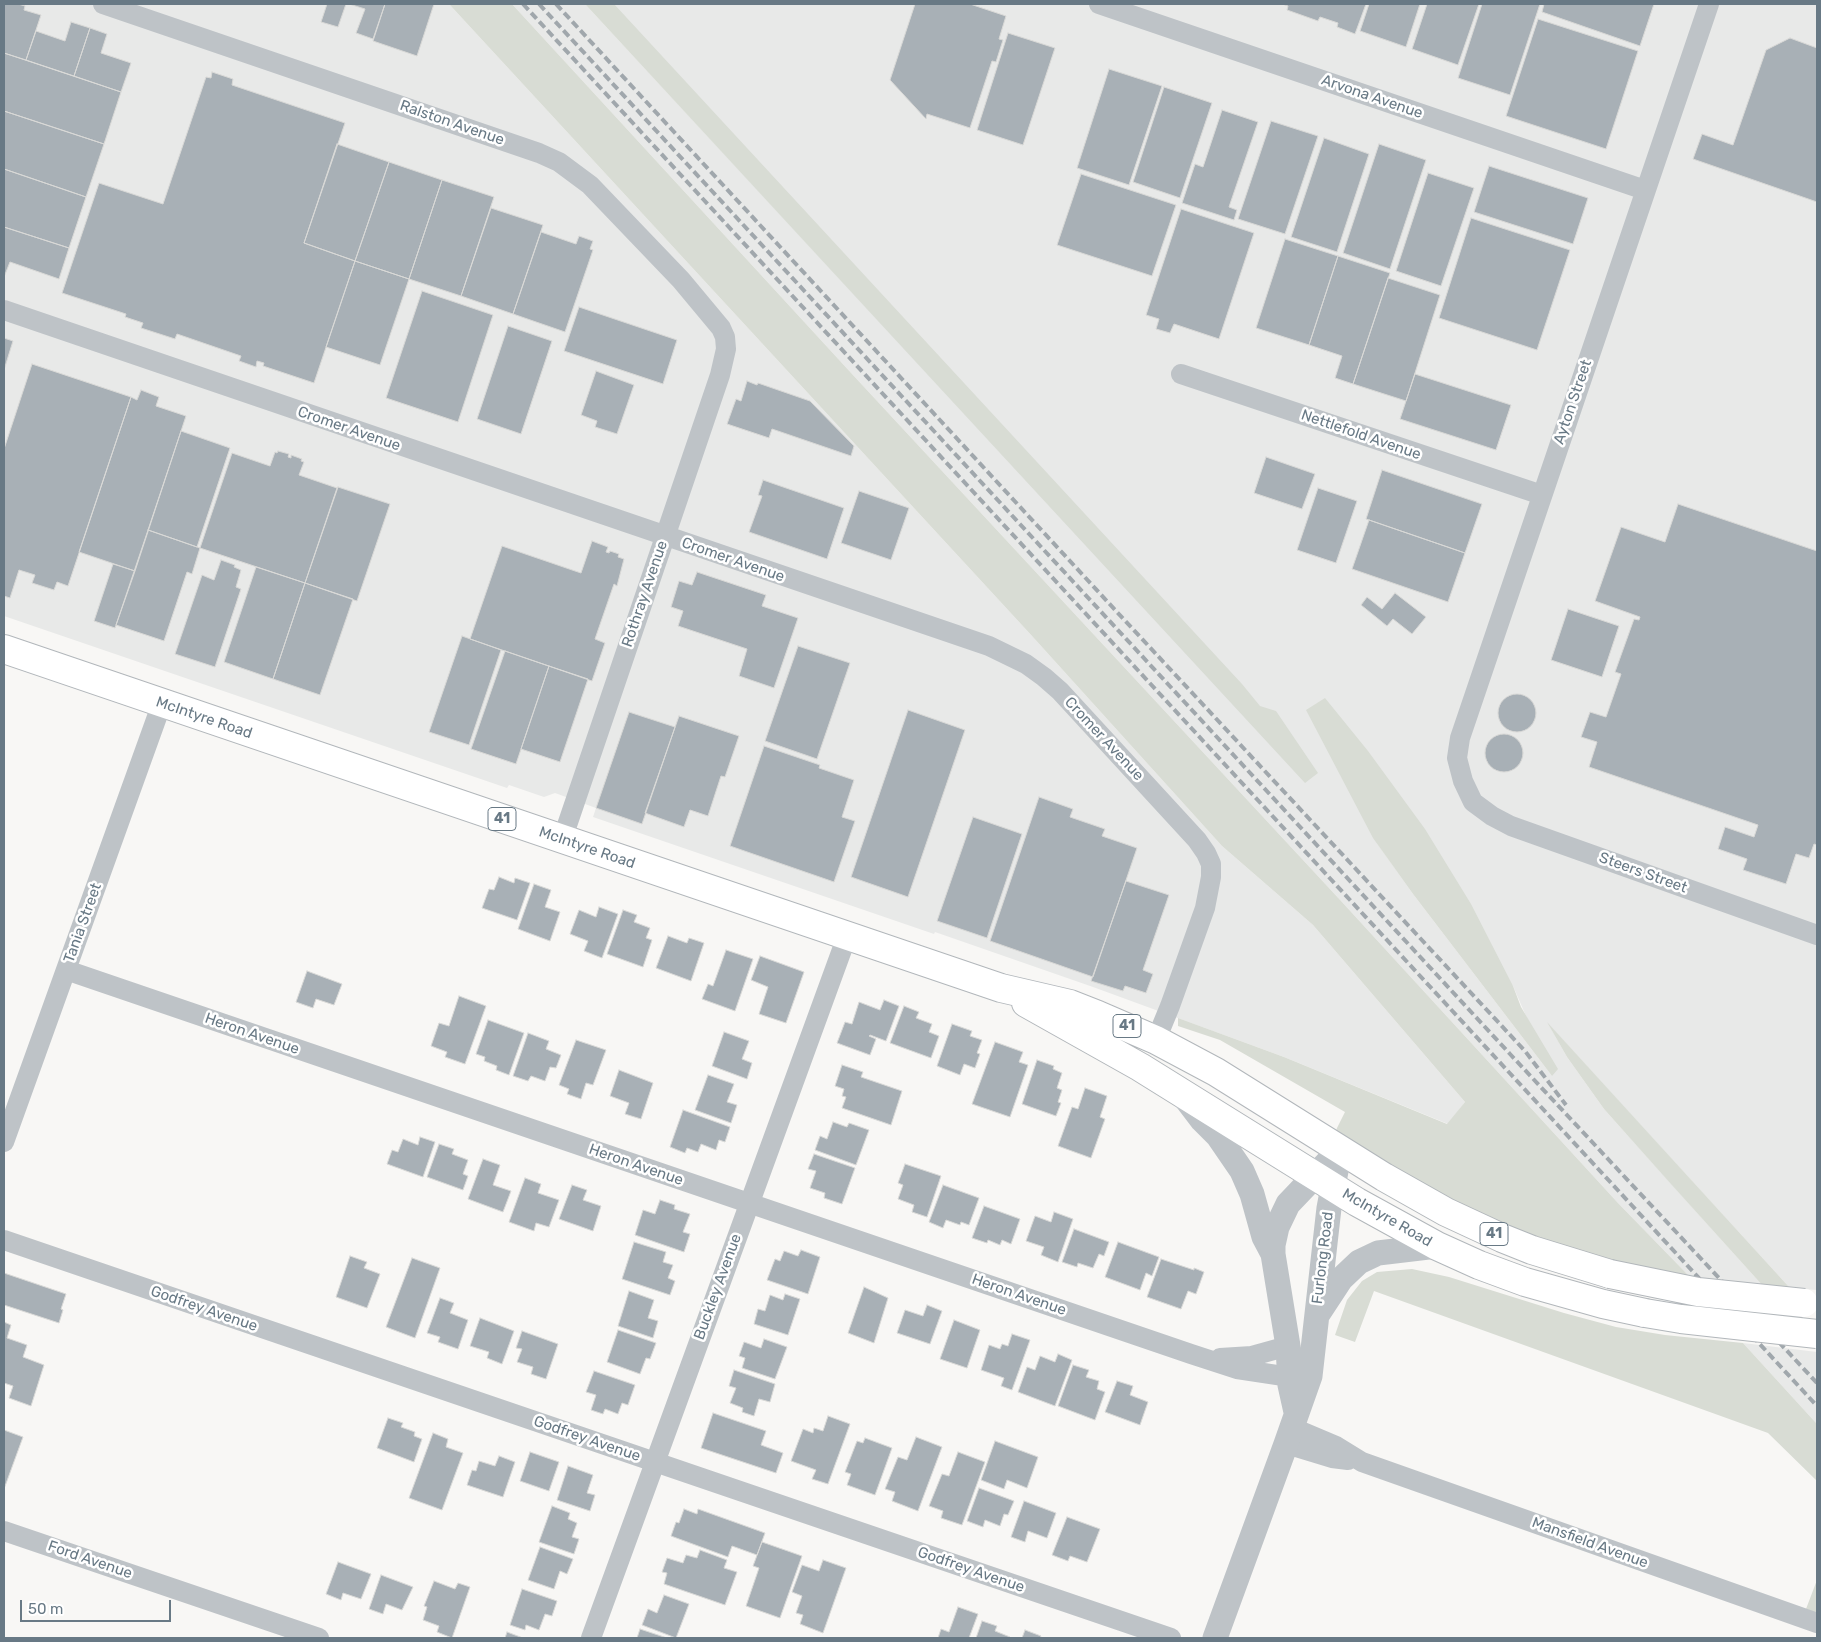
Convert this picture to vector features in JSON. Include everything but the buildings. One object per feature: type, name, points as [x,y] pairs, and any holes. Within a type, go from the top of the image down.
[{"type":"main road","name":"McIntyre Road","points":[[4,648],[1000,988],[1070,1004],[1130,1027],[1216,1072],[1340,1150],[1425,1200],[1480,1228],[1557,1258],[1610,1274],[1698,1292],[1810,1304]]},
{"type":"main road","name":"McIntyre Road","points":[[1000,988],[1181,1091],[1386,1219],[1437,1246],[1479,1265],[1525,1282],[1602,1304],[1645,1313],[1817,1334]]},
{"type":"street","name":"Ralston Avenue","points":[[103,4],[529,150],[559,162],[590,185],[681,280],[721,328],[725,337],[726,349]]},
{"type":"street","name":"Arvona Avenue","points":[[1099,4],[1645,190]]},
{"type":"street","name":"Ayton Street","points":[[1473,802],[1463,781],[1457,758],[1460,738],[1709,4]]},
{"type":"street","name":"Cromer Avenue","points":[[4,310],[664,537],[989,646],[1026,664],[1060,691],[1197,840],[1211,864],[1211,877],[1205,908],[1156,1040]]},
{"type":"street","name":"Rothray Avenue","points":[[562,840],[720,375],[726,349]]},
{"type":"street","name":"Nettlefold Avenue","points":[[1181,374],[1542,495]]},
{"type":"street","name":"Tania Street","points":[[4,1142],[162,703]]},
{"type":"street","name":"Steers Street","points":[[1473,802],[1492,816],[1511,826],[1817,935]]},
{"type":"street","name":"Buckley Avenue","points":[[591,1638],[847,936]]},
{"type":"street","name":"Heron Avenue","points":[[66,970],[748,1204],[1237,1369],[1290,1377]]},
{"type":"street","points":[[1181,1091],[1202,1120],[1218,1136],[1234,1157],[1245,1176],[1264,1237],[1273,1254]]},
{"type":"street","points":[[1291,1428],[1288,1346],[1273,1254],[1274,1236],[1284,1210],[1292,1199],[1323,1181],[1340,1150]]},
{"type":"street","name":"Furlong Road","points":[[1215,1638],[1310,1376],[1323,1181]]},
{"type":"street","name":"Godfrey Avenue","points":[[4,1240],[1171,1638]]},
{"type":"street","points":[[1315,1317],[1341,1279],[1359,1262],[1378,1254],[1437,1246]]},
{"type":"street","name":"Heron Avenue","points":[[1205,1358],[1252,1356],[1288,1346]]},
{"type":"street","name":"Mansfield Avenue","points":[[1291,1428],[1332,1458],[1362,1462],[1817,1624]]},
{"type":"street","name":"Ford Avenue","points":[[4,1531],[319,1638]]},
{"type":"shaded area","points":[[4,4],[449,4],[1032,636],[1222,846],[1313,925],[1465,1102],[1453,1118],[1448,1124],[1284,1057],[1093,987],[593,817],[596,808],[555,793],[544,797],[509,785],[507,788],[4,616]]},
{"type":"shaded area","points":[[449,4],[512,4],[1618,1203],[1689,1276],[1646,1269],[1594,1256],[1504,1226],[1465,1208],[1335,1134],[1345,1112],[1220,1040],[1178,1026],[1178,1018],[1284,1057],[1447,1124],[1465,1102],[1313,925],[1222,846],[1032,636]]},
{"type":"shaded area","points":[[512,4],[585,4],[1185,651],[600,4],[1817,4],[1817,1290],[1790,1288],[1549,1025],[1567,1057],[1604,1109],[1763,1286],[1689,1276],[1618,1203],[1342,902]],"holes":[[[1377,843],[1513,986],[1552,1076],[1413,894]]]},
{"type":"shaded area","points":[[585,4],[614,4],[1242,684],[1260,706],[1276,711],[1318,773],[1305,783]]},
{"type":"shaded area","points":[[1325,698],[1368,751],[1425,829],[1471,904],[1513,986],[1521,1007],[1558,1069],[1552,1076],[1413,894],[1373,838],[1306,710]]},
{"type":"shaded area","points":[[1547,1022],[1790,1288],[1763,1286],[1604,1109],[1567,1057]]},
{"type":"shaded area","points":[[1412,1269],[1449,1277],[1564,1313],[1616,1327],[1665,1335],[1743,1343],[1817,1424],[1817,1481],[1768,1433],[1374,1291],[1355,1342],[1335,1335],[1347,1300],[1362,1281],[1377,1272]]},
{"type":"shaded area","points":[[1743,1343],[1817,1352],[1817,1424]]},
{"type":"shaded area","points":[[1817,1580],[1817,1613],[1806,1609]]},
{"type":"railway","points":[[523,4],[1817,1406]]},
{"type":"railway","points":[[539,4],[1510,1054],[1817,1383]]},
{"type":"railway","points":[[556,4],[1525,1051],[1566,1105]]}]
